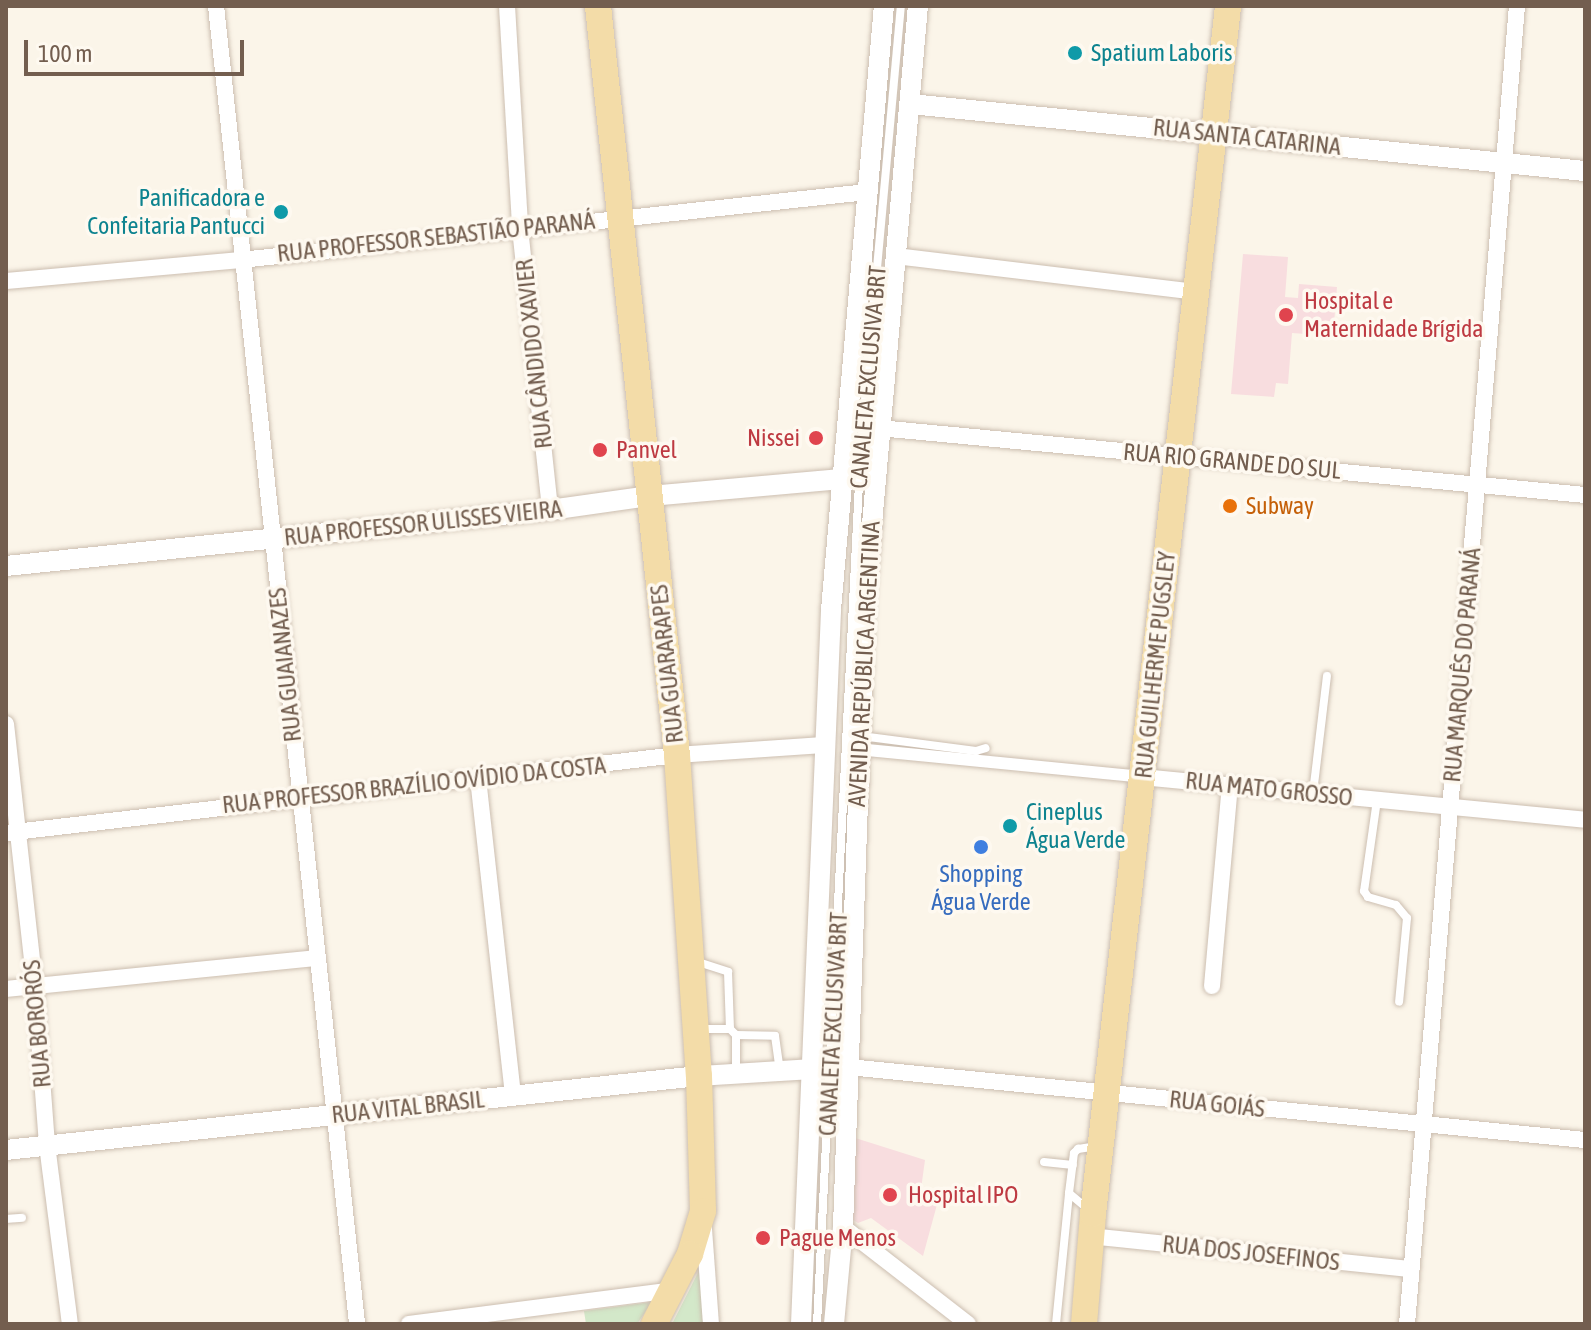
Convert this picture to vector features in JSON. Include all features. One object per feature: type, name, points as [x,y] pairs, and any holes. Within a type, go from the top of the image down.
[{"type":"main road","name":"RUA GUARARAPES","points":[[598,6],[677,755],[699,1076],[703,1211]]},
{"type":"main road","name":"RUA GUILHERME PUGSLEY","points":[[1084,1324],[1100,1145],[1228,6]]},
{"type":"main road","points":[[654,1324],[690,1254],[703,1211]]},
{"type":"street","name":"RUA GUAIANAZES","points":[[216,6],[357,1324]]},
{"type":"street","name":"RUA CÂNDIDO XAVIER","points":[[507,6],[520,228],[550,510]]},
{"type":"street","name":"AVENIDA REPÚBLICA ARGENTINA","points":[[801,1324],[823,745],[841,479],[884,6]]},
{"type":"street","name":"AVENIDA REPÚBLICA ARGENTINA","points":[[834,1324],[843,1227],[840,1068],[858,742],[879,428],[918,6]]},
{"type":"street","name":"RUA MARQUÊS DO PARANÁ","points":[[1407,1324],[1517,6]]},
{"type":"street","name":"RUA SANTA CATARINA","points":[[910,104],[1585,171]]},
{"type":"street","name":"RUA PROFESSOR SEBASTIÃO PARANÁ","points":[[6,281],[241,260],[621,216],[867,192]]},
{"type":"street","points":[[895,256],[1196,292]]},
{"type":"street","points":[[841,479],[879,428]]},
{"type":"street","name":"RUA RIO GRANDE DO SUL","points":[[879,428],[1585,495]]},
{"type":"street","name":"RUA PROFESSOR ULISSES VIEIRA","points":[[6,566],[550,510],[650,496],[841,479]]},
{"type":"street","name":"RUA BORORÓS","points":[[6,724],[12,832],[35,985],[47,1145],[70,1324]]},
{"type":"street","name":"RUA MATO GROSSO","points":[[858,742],[1142,777],[1585,820]]},
{"type":"street","name":"RUA PROFESSOR BRAZÍLIO OVÍDIO DA COSTA","points":[[12,832],[300,796],[677,755],[823,745]]},
{"type":"street","points":[[478,778],[513,1096]]},
{"type":"street","points":[[1212,986],[1230,785]]},
{"type":"street","points":[[6,989],[317,958]]},
{"type":"street","name":"RUA VITAL BRASIL","points":[[6,1150],[699,1076],[840,1068]]},
{"type":"street","name":"RUA GOIÁS","points":[[840,1068],[1585,1140]]},
{"type":"street","name":"RUA GUARARAPES","points":[[703,1211],[711,1324]]},
{"type":"street","name":"RUA DOS JOSEFINOS","points":[[1092,1224],[1411,1269]]},
{"type":"street","points":[[843,1227],[968,1324]]},
{"type":"street","points":[[409,1324],[673,1290]]},
{"type":"lane","name":"CANALETA EXCLUSIVA BRT","points":[[817,1324],[840,1068],[860,453],[901,6]]},
{"type":"lane","points":[[1313,793],[1327,676]]},
{"type":"lane","points":[[858,742],[976,751],[986,748]]},
{"type":"lane","points":[[1377,800],[1364,891],[1368,897],[1396,905],[1407,918],[1399,1002]]},
{"type":"lane","points":[[690,959],[728,972],[736,1074]]},
{"type":"lane","points":[[695,1029],[775,1036],[780,1071]]},
{"type":"lane","points":[[1056,1324],[1073,1165],[1078,1149],[1100,1145]]},
{"type":"lane","points":[[1044,1162],[1073,1165]]},
{"type":"lane","points":[[1069,1193],[1092,1224]]},
{"type":"lane","points":[[6,1219],[22,1218]]},
{"type":"shaded area","name":"Hospital e Maternidade Brígida","points":[[1243,254],[1288,257],[1285,297],[1298,298],[1299,284],[1337,287],[1333,336],[1292,333],[1288,384],[1276,383],[1274,397],[1231,394]]},
{"type":"shaded area","name":"Hospital IPO","points":[[849,1136],[925,1160],[921,1189],[938,1201],[923,1256],[871,1218],[858,1223],[850,1218]]},
{"type":"green space","points":[[704,1261],[706,1324],[672,1324]]},
{"type":"green space","points":[[652,1302],[637,1324],[586,1324],[584,1311]]},
{"type":"place","name":"Spatium Laboris","points":[[1075,53]]},
{"type":"place","name":"Panificadora e Confeitaria Pantucci","points":[[281,212]]},
{"type":"place","name":"Hospital e Maternidade Brígida","points":[[1286,315]]},
{"type":"place","name":"Nissei","points":[[816,438]]},
{"type":"place","name":"Panvel","points":[[600,450]]},
{"type":"place","name":"Subway","points":[[1230,506]]},
{"type":"place","name":"Cineplus Água Verde","points":[[1010,826]]},
{"type":"place","name":"Shopping Água Verde","points":[[981,847]]},
{"type":"place","name":"Hospital IPO","points":[[890,1195]]},
{"type":"place","name":"Pague Menos","points":[[763,1238]]}]
